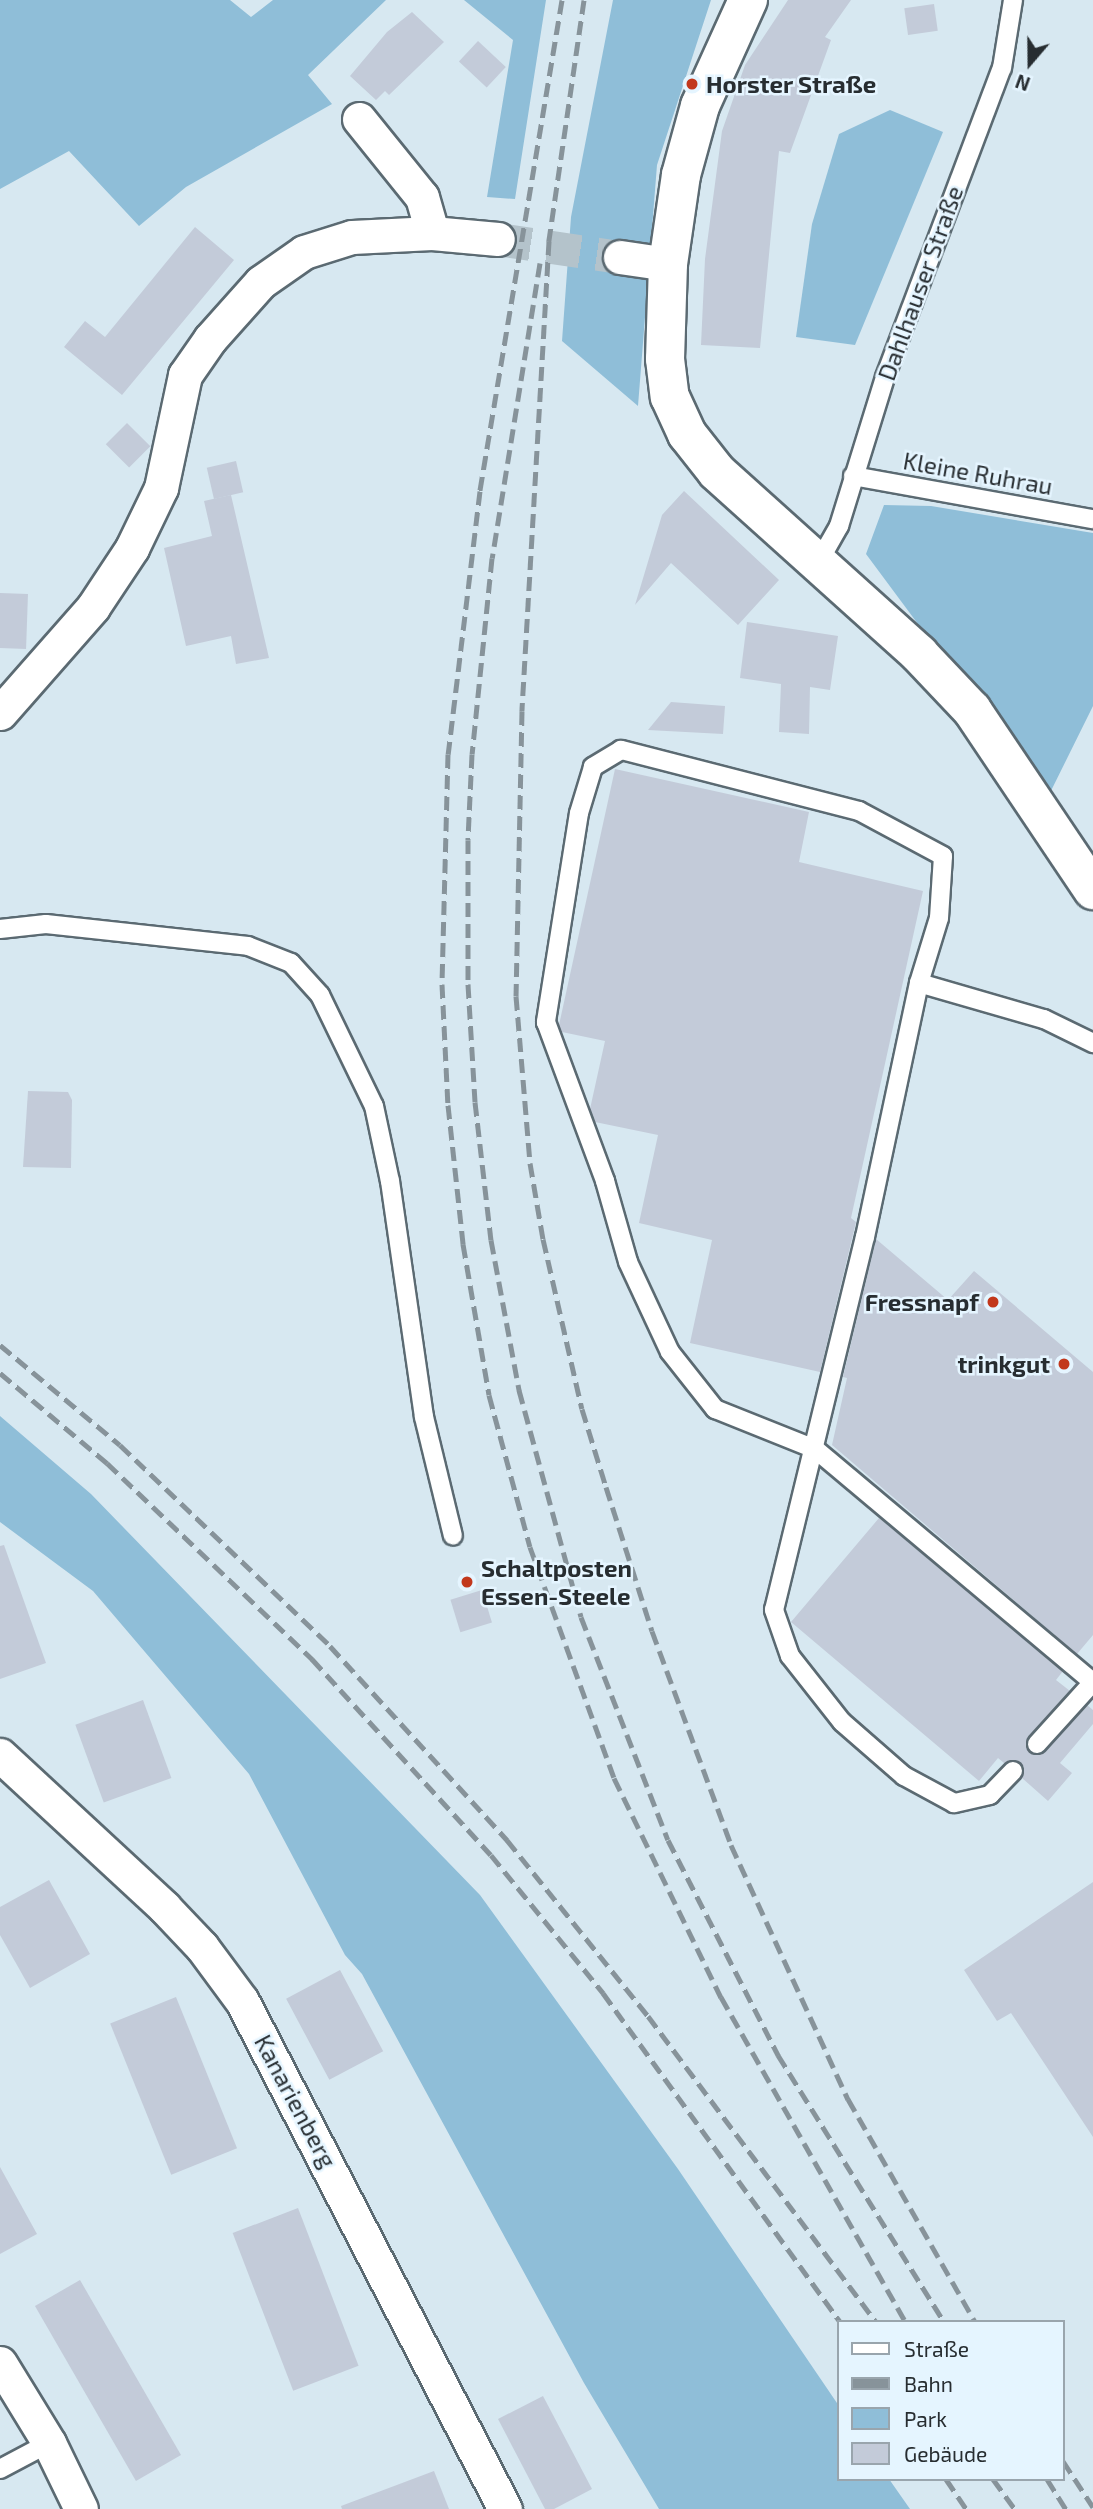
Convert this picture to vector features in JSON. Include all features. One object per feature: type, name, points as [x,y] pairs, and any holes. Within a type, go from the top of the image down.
[{"type":"street","points":[[748,0],[700,106],[681,176],[668,264],[665,359],[670,397],[687,434],[717,472],[919,654],[972,710],[1093,890]]},
{"type":"street","points":[[359,119],[422,197],[432,233]]},
{"type":"street","points":[[0,713],[93,607],[132,548],[162,488],[185,375],[218,329],[261,282],[304,252],[352,237],[432,233],[498,239]]},
{"type":"street","points":[[620,257],[668,264]]},
{"type":"street","name":"Kanarienberg","points":[[0,1755],[164,1907],[202,1947],[242,2001],[505,2509]]},
{"type":"street","points":[[0,2363],[49,2443],[80,2509]]},
{"type":"lane","name":"Dahlhauser Straße","points":[[818,563],[839,526],[885,377],[1002,68],[1013,0]]},
{"type":"lane","name":"Kleine Ruhrau","points":[[853,476],[1093,519]]},
{"type":"lane","points":[[1013,1771],[990,1796],[954,1803],[904,1776],[842,1722],[790,1656],[774,1610],[815,1449],[919,983],[939,918],[943,856],[859,811],[621,750],[593,767],[579,813],[546,1022],[564,1080],[605,1181],[628,1262],[670,1352],[715,1409],[815,1449],[1093,1682],[1037,1744]]},
{"type":"lane","points":[[0,929],[46,924],[248,946],[291,963],[320,995],[374,1106],[390,1181],[424,1417],[453,1536]]},
{"type":"lane","points":[[919,983],[1044,1019],[1093,1043]]},
{"type":"lane","points":[[0,2469],[49,2443]]},
{"type":"green space","points":[[0,0],[230,0],[251,17],[273,0],[386,0],[308,75],[332,104],[186,187],[139,226],[69,151],[0,189]]},
{"type":"green space","points":[[464,0],[546,0],[515,199],[487,197],[513,40]]},
{"type":"green space","points":[[613,0],[711,0],[657,165],[638,406],[562,341],[571,217]]},
{"type":"green space","points":[[890,110],[943,132],[855,345],[796,337],[812,224],[839,134]]},
{"type":"green space","points":[[884,505],[931,506],[1093,533],[1093,706],[1042,809],[961,682],[866,554]]},
{"type":"green space","points":[[0,1416],[91,1494],[480,1895],[678,2169],[838,2405],[838,2481],[890,2481],[910,2509],[659,2509],[584,2383],[362,1974],[345,1955],[249,1774],[93,1591],[0,1522]]},
{"type":"building","points":[[788,0],[851,0],[825,37],[831,40],[790,153],[779,151],[760,348],[701,345],[705,259],[722,131],[745,65]]},
{"type":"building","points":[[934,4],[938,31],[908,35],[904,8]]},
{"type":"building","points":[[412,12],[444,42],[389,95],[385,91],[376,100],[350,76],[387,32]]},
{"type":"building","points":[[478,41],[506,67],[487,87],[459,61]]},
{"type":"building","points":[[195,227],[234,260],[122,395],[64,347],[85,321],[105,337]]},
{"type":"building","points":[[127,423],[150,446],[129,468],[106,444]]},
{"type":"building","points":[[236,461],[243,492],[214,499],[207,468]]},
{"type":"building","points":[[684,491],[779,580],[738,625],[671,563],[635,605],[662,515]]},
{"type":"building","points":[[231,495],[269,658],[236,664],[231,636],[186,646],[164,548],[212,536],[204,501]]},
{"type":"building","points":[[0,593],[28,594],[26,649],[0,648]]},
{"type":"building","points":[[747,622],[838,636],[830,690],[810,687],[809,734],[779,732],[781,684],[740,678]]},
{"type":"building","points":[[671,702],[725,706],[723,734],[648,730]]},
{"type":"building","points":[[615,769],[809,812],[799,862],[923,891],[851,1218],[856,1222],[820,1372],[690,1343],[712,1240],[639,1223],[658,1135],[595,1122],[590,1109],[605,1041],[562,1032],[559,1025]]},
{"type":"building","points":[[28,1091],[68,1092],[72,1100],[71,1168],[23,1167]]},
{"type":"building","points":[[876,1239],[948,1300],[974,1271],[1093,1372],[1093,1635],[1077,1654],[832,1445],[847,1378],[843,1377]]},
{"type":"building","points":[[879,1518],[1063,1671],[1056,1680],[1070,1691],[1029,1736],[1029,1752],[1045,1752],[1087,1705],[1093,1710],[1093,1724],[1060,1763],[1072,1773],[1048,1801],[1022,1778],[1024,1767],[1016,1760],[1004,1763],[998,1758],[979,1781],[791,1622]]},
{"type":"building","points":[[4,1545],[46,1663],[0,1679],[0,1546]]},
{"type":"building","points":[[482,1590],[492,1623],[460,1632],[450,1600]]},
{"type":"building","points":[[143,1700],[171,1778],[104,1803],[75,1725]]},
{"type":"building","points":[[49,1880],[90,1954],[30,1988],[0,1935],[0,1907]]},
{"type":"building","points":[[1093,1882],[1093,2137],[1011,2013],[997,2021],[964,1970]]},
{"type":"building","points":[[340,1970],[383,2051],[329,2080],[286,1999]]},
{"type":"building","points":[[176,1997],[237,2148],[171,2175],[110,2024]]},
{"type":"building","points":[[0,2167],[37,2234],[0,2254]]},
{"type":"building","points":[[298,2208],[359,2366],[293,2391],[233,2233]]},
{"type":"building","points":[[80,2280],[181,2455],[136,2481],[35,2306]]},
{"type":"building","points":[[543,2396],[592,2489],[554,2509],[545,2509],[498,2419]]},
{"type":"building","points":[[434,2471],[449,2509],[342,2509],[341,2506]]},
{"type":"tunnel","points":[[498,239],[620,257]]},
{"type":"railway","points":[[562,0],[480,491],[448,754],[442,984],[448,1105],[463,1244],[489,1395],[530,1547],[614,1778],[721,1997],[905,2320]]},
{"type":"railway","points":[[584,0],[549,241],[522,711],[516,996],[530,1163],[543,1239],[582,1409],[652,1631],[731,1845],[848,2099],[974,2320]]},
{"type":"railway","points":[[540,263],[492,558],[472,754],[468,840],[468,984],[475,1102],[491,1240],[519,1390],[581,1617],[668,1840],[778,2055],[943,2320]]},
{"type":"railway","points":[[0,1345],[120,1445],[330,1646],[507,1840],[648,2016],[875,2320]]},
{"type":"railway","points":[[0,1373],[107,1463],[312,1659],[491,1855],[603,1993],[839,2320]]},
{"type":"railway","points":[[1065,2464],[1093,2507]]},
{"type":"railway","points":[[947,2481],[966,2509]]},
{"type":"railway","points":[[994,2481],[1015,2509]]},
{"type":"railway","points":[[1048,2481],[1066,2509]]},
{"type":"place","name":"Horster Straße","points":[[692,84]]},
{"type":"place","name":"Fressnapf","points":[[993,1302]]},
{"type":"place","name":"trinkgut","points":[[1064,1364]]},
{"type":"place","name":"Schaltposten Essen-Steele","points":[[467,1582]]}]
